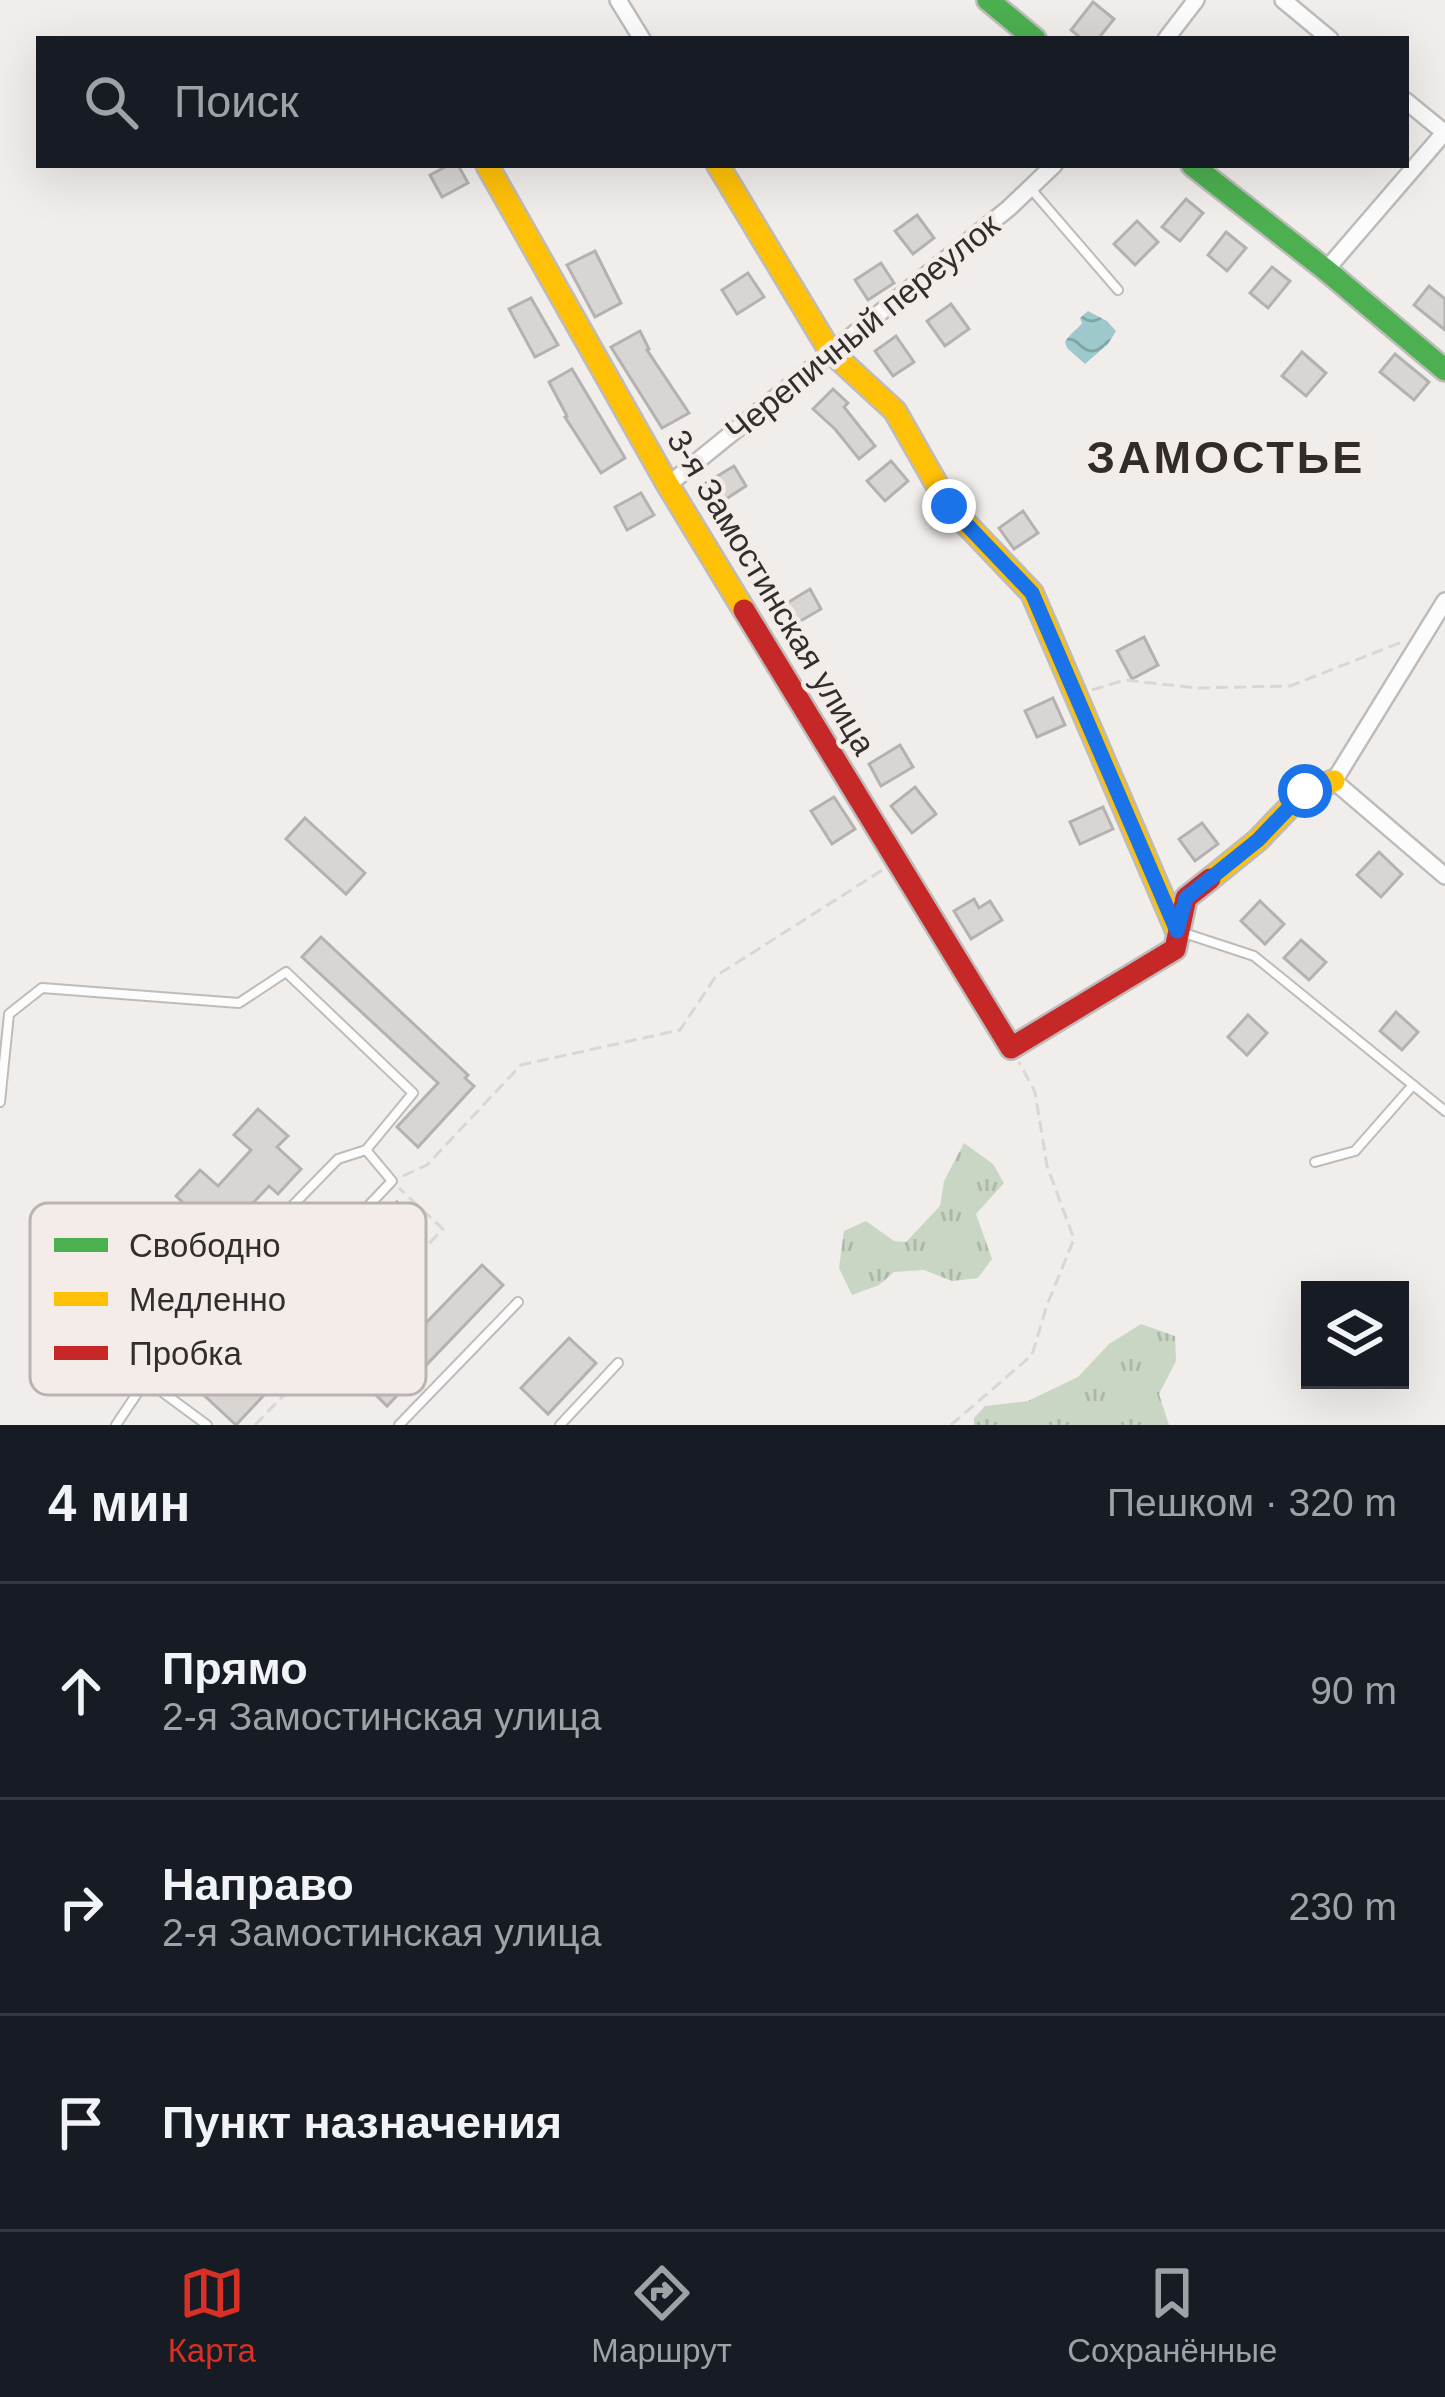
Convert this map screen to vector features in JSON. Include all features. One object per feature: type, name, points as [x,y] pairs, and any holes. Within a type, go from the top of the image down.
[{"type":"street","points":[[618,0],[640,36]]},
{"type":"street","points":[[988,0],[1031,36]]},
{"type":"street","points":[[1168,36],[1196,0]]},
{"type":"street","points":[[1283,0],[1326,36]]},
{"type":"street","points":[[1326,270],[1445,133],[1409,103]]},
{"type":"street","name":"3-я Замостинская улица","points":[[489,168],[668,485],[1011,1048]]},
{"type":"street","points":[[720,168],[830,351],[895,412],[949,506],[1032,593],[1177,931]]},
{"type":"street","name":"Черепичный переулок","points":[[668,485],[1009,208],[1051,168]]},
{"type":"street","points":[[1196,168],[1445,370]]},
{"type":"street","points":[[1011,1048],[1175,949],[1186,898],[1258,840],[1305,791],[1334,781],[1443,609]]},
{"type":"street","points":[[1334,781],[1445,876]]},
{"type":"lane","points":[[1030,188],[1118,290]]},
{"type":"lane","points":[[1177,931],[1254,956],[1445,1111]]},
{"type":"lane","points":[[0,1102],[9,1014],[42,988],[239,1003],[286,972],[413,1094],[366,1150],[338,1159],[295,1203]]},
{"type":"lane","points":[[1315,1162],[1355,1151],[1413,1085]]},
{"type":"lane","points":[[366,1150],[392,1181],[371,1203]]},
{"type":"lane","points":[[398,1425],[518,1302]]},
{"type":"lane","points":[[560,1425],[618,1364]]},
{"type":"lane","points":[[116,1425],[136,1395]]},
{"type":"lane","points":[[166,1395],[207,1425]]},
{"type":"path","points":[[1076,695],[1125,680],[1197,688],[1290,686],[1398,646],[1412,634]]},
{"type":"path","points":[[415,1203],[392,1181],[427,1165],[521,1065],[680,1030],[716,976],[896,862]]},
{"type":"path","points":[[951,1425],[1032,1355],[1074,1239],[1047,1166],[1035,1092],[1011,1048]]},
{"type":"path","points":[[426,1213],[443,1229],[426,1247]]},
{"type":"path","points":[[255,1425],[284,1395]]},
{"type":"green space","points":[[964,1143],[993,1164],[1004,1183],[976,1214],[992,1259],[978,1278],[952,1281],[924,1270],[894,1272],[879,1285],[852,1295],[839,1268],[844,1231],[866,1221],[894,1241],[906,1242],[940,1206],[944,1181]]},
{"type":"green space","points":[[1141,1324],[1175,1336],[1176,1361],[1159,1394],[1169,1425],[974,1425],[985,1406],[1028,1401],[1078,1377],[1109,1344]]},
{"type":"water","points":[[1088,311],[1116,331],[1085,364],[1065,342]]},
{"type":"building","points":[[1093,2],[1114,19],[1100,36],[1078,36],[1071,30]]},
{"type":"building","points":[[443,168],[460,168],[468,183],[442,197],[430,175]]},
{"type":"building","points":[[1186,199],[1203,213],[1180,241],[1162,227]]},
{"type":"building","points":[[917,215],[934,238],[913,254],[895,231]]},
{"type":"building","points":[[1137,221],[1158,242],[1135,265],[1114,244]]},
{"type":"building","points":[[1226,232],[1246,248],[1227,271],[1208,255]]},
{"type":"building","points":[[595,251],[621,303],[595,317],[567,265]]},
{"type":"building","points":[[881,263],[894,283],[868,300],[855,280]]},
{"type":"building","points":[[1272,267],[1290,281],[1268,308],[1250,293]]},
{"type":"building","points":[[748,273],[764,297],[737,314],[722,290]]},
{"type":"building","points":[[1429,286],[1445,299],[1445,330],[1414,305]]},
{"type":"building","points":[[531,298],[558,345],[535,357],[509,309]]},
{"type":"building","points":[[951,304],[969,329],[945,346],[927,321]]},
{"type":"building","points":[[640,331],[647,350],[689,413],[662,428],[611,347]]},
{"type":"building","points":[[896,336],[914,362],[893,376],[875,351]]},
{"type":"building","points":[[1302,352],[1326,373],[1306,396],[1282,376]]},
{"type":"building","points":[[1395,354],[1429,382],[1414,400],[1380,372]]},
{"type":"building","points":[[572,369],[625,458],[601,473],[549,382]]},
{"type":"building","points":[[833,389],[848,403],[844,407],[875,446],[859,459],[813,409]]},
{"type":"building","points":[[891,461],[908,481],[885,501],[867,481]]},
{"type":"building","points":[[734,466],[746,486],[709,510],[696,489]]},
{"type":"building","points":[[641,493],[654,515],[627,530],[615,507]]},
{"type":"building","points":[[1023,511],[1038,533],[1014,549],[999,528]]},
{"type":"building","points":[[810,589],[821,609],[785,630],[774,611]]},
{"type":"building","points":[[1144,637],[1158,665],[1132,679],[1117,651]]},
{"type":"building","points":[[1053,698],[1065,725],[1037,737],[1025,711]]},
{"type":"building","points":[[900,745],[913,767],[881,786],[869,764]]},
{"type":"building","points":[[915,787],[936,814],[912,833],[891,806]]},
{"type":"building","points":[[834,797],[855,829],[832,844],[811,811]]},
{"type":"building","points":[[1103,807],[1113,829],[1080,844],[1070,822]]},
{"type":"building","points":[[305,818],[365,873],[346,894],[286,839]]},
{"type":"building","points":[[1202,823],[1218,844],[1195,861],[1179,839]]},
{"type":"building","points":[[1379,852],[1402,874],[1381,897],[1357,875]]},
{"type":"building","points":[[974,899],[979,908],[990,901],[1002,920],[971,939],[954,911]]},
{"type":"building","points":[[1260,901],[1284,924],[1265,944],[1241,921]]},
{"type":"building","points":[[321,937],[468,1075],[465,1078],[474,1086],[418,1147],[397,1127],[438,1083],[302,957]]},
{"type":"building","points":[[1301,940],[1326,962],[1309,980],[1284,958]]},
{"type":"building","points":[[1396,1012],[1418,1032],[1402,1050],[1380,1031]]},
{"type":"building","points":[[1248,1015],[1267,1033],[1247,1055],[1228,1037]]},
{"type":"building","points":[[258,1109],[288,1136],[277,1147],[301,1169],[278,1194],[269,1186],[255,1203],[184,1203],[176,1196],[200,1170],[218,1186],[251,1150],[234,1135]]},
{"type":"building","points":[[482,1265],[503,1285],[426,1365],[426,1323]]},
{"type":"building","points":[[569,1338],[596,1363],[548,1414],[521,1388]]},
{"type":"building","points":[[204,1395],[264,1395],[236,1425]]},
{"type":"building","points":[[376,1395],[398,1395],[387,1406]]},
{"type":"traffic: fast","points":[[988,0],[1031,36]]},
{"type":"traffic: fast","points":[[1196,168],[1445,370]]},
{"type":"traffic: slow","points":[[489,168],[744,610]]},
{"type":"traffic: slow","points":[[720,168],[830,351],[895,411],[949,506],[1032,593],[1177,931]]},
{"type":"traffic: slow","points":[[1210,879],[1258,840],[1305,791],[1334,781]]},
{"type":"traffic: jam","points":[[744,610],[1011,1048],[1175,949],[1186,898],[1210,879]]},
{"type":"district","name":"ЗАМОСТЬЕ","points":[[1226,457]]},
{"type":"route","points":[[949,506],[1032,593],[1177,931],[1186,898],[1258,840],[1305,791]]}]
